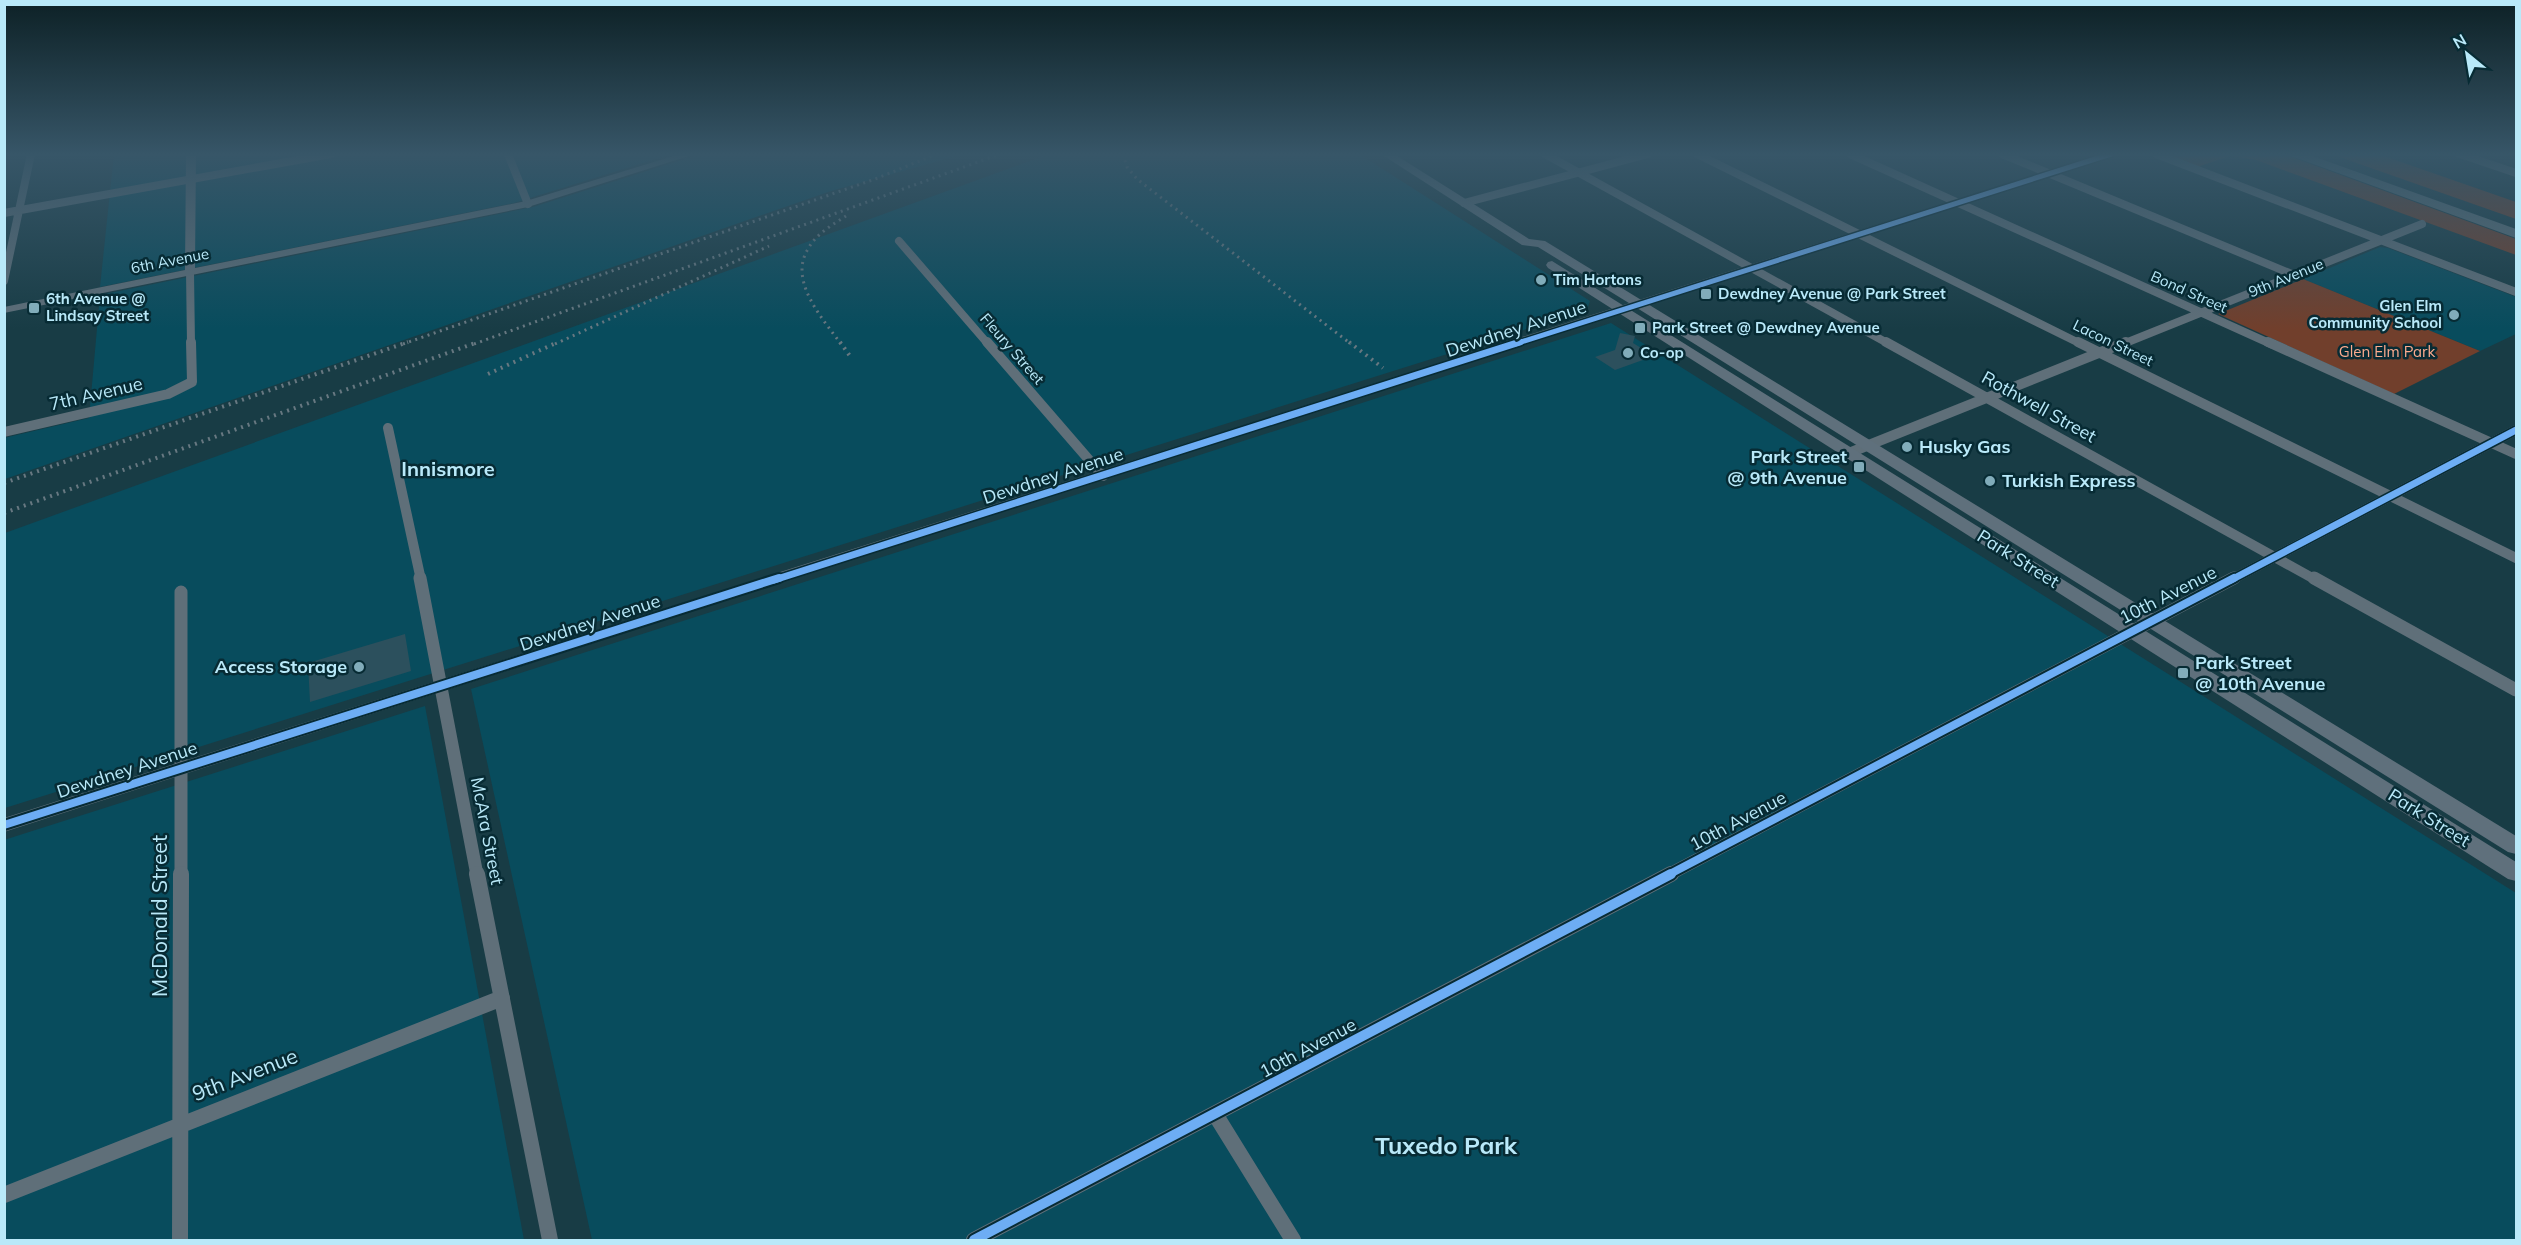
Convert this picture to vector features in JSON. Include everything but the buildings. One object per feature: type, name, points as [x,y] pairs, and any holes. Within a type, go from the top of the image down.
[{"type":"highway","points":[[2456,212],[2517,234]]},
{"type":"highway","points":[[2486,212],[2517,223]]},
{"type":"main road","name":"Park Street","points":[[1478,212],[1526,242],[1541,244],[1642,305],[2517,846]]},
{"type":"main road","name":"Park Street","points":[[1526,242],[1526,248],[2517,873]]},
{"type":"street","points":[[4,281],[20,212]]},
{"type":"street","points":[[190,272],[191,212]]},
{"type":"street","name":"6th Avenue","points":[[4,310],[488,212]]},
{"type":"street","name":"Rothwell Street","points":[[1650,212],[2517,690]]},
{"type":"street","name":"Lacon Street","points":[[1813,212],[2517,558]]},
{"type":"street","name":"Dewdney Avenue","points":[[4,825],[1931,212]]},
{"type":"street","name":"Bond Street","points":[[1979,212],[2517,454]]},
{"type":"street","points":[[2141,212],[2294,275]]},
{"type":"street","points":[[2308,212],[2517,292]]},
{"type":"street","name":"9th Avenue","points":[[1849,453],[2422,224]]},
{"type":"street","name":"Fleury Street","points":[[899,241],[1103,476]]},
{"type":"street","name":"7th Avenue","points":[[4,432],[168,394],[192,382],[190,272]]},
{"type":"street","name":"McAra Street","points":[[388,428],[406,505],[550,1240]]},
{"type":"street","name":"10th Avenue","points":[[974,1240],[2517,430]]},
{"type":"street","name":"McDonald Street","points":[[180,1240],[181,592]]},
{"type":"street","name":"9th Avenue","points":[[4,1195],[502,998]]},
{"type":"street","points":[[1215,1114],[1293,1240]]},
{"type":"shaded area","points":[[108,212],[469,212],[100,287]]},
{"type":"shaded area","points":[[508,212],[770,212],[5,479],[4,438],[89,418],[100,295]]},
{"type":"shaded area","points":[[889,212],[1450,212],[1590,301],[1587,310],[5,808],[5,533]]},
{"type":"shaded area","name":"Glen Elm Community School","points":[[2380,247],[2388,248],[2516,297],[2516,334],[2480,351],[2303,279]]},
{"type":"shaded area","points":[[1611,323],[2516,893],[2516,1240],[592,1240],[471,689]]},
{"type":"shaded area","points":[[425,706],[524,1240],[5,1240],[4,840]]},
{"type":"green space","points":[[2399,212],[2442,212],[2516,239],[2516,255]]},
{"type":"green space","points":[[2496,212],[2516,212],[2516,219]]},
{"type":"green space","name":"Glen Elm Park","points":[[2303,279],[2480,351],[2394,394],[2218,314]]},
{"type":"railway","points":[[403,344],[780,212]]},
{"type":"railway","points":[[474,344],[839,212]]},
{"type":"railway","points":[[1180,212],[1351,344]]},
{"type":"railway","points":[[841,344],[810,299],[802,274],[803,261],[811,244],[825,230],[846,216]]},
{"type":"railway","points":[[555,344],[769,246]]},
{"type":"railway","points":[[4,483],[408,342]]},
{"type":"railway","points":[[4,513],[478,342]]},
{"type":"railway","points":[[488,374],[558,342]]},
{"type":"railway","points":[[840,342],[850,356]]},
{"type":"railway","points":[[1349,342],[1383,368]]},
{"type":"cycle path","points":[[4,825],[1929,212]]},
{"type":"cycle path","points":[[974,1240],[2516,430]]},
{"type":"place","name":"Tim Hortons","points":[[1541,280]]},
{"type":"place","name":"Dewdney Avenue @ Park Street","points":[[1706,294]]},
{"type":"place","name":"6th Avenue @ Lindsay Street","points":[[34,308]]},
{"type":"place","name":"Glen Elm Community School","points":[[2454,315]]},
{"type":"place","name":"Park Street @ Dewdney Avenue","points":[[1640,328]]},
{"type":"place","name":"Co-op","points":[[1628,353]]},
{"type":"place","name":"Husky Gas","points":[[1907,447]]},
{"type":"place","name":"Park Street @ 9th Avenue","points":[[1859,467]]},
{"type":"place","name":"Turkish Express","points":[[1990,481]]},
{"type":"place","name":"Access Storage","points":[[359,667]]},
{"type":"place","name":"Park Street @ 10th Avenue","points":[[2183,673]]},
{"type":"district","name":"Innismore","points":[[448,469]]},
{"type":"district","name":"Tuxedo Park","points":[[1446,1146]]}]
